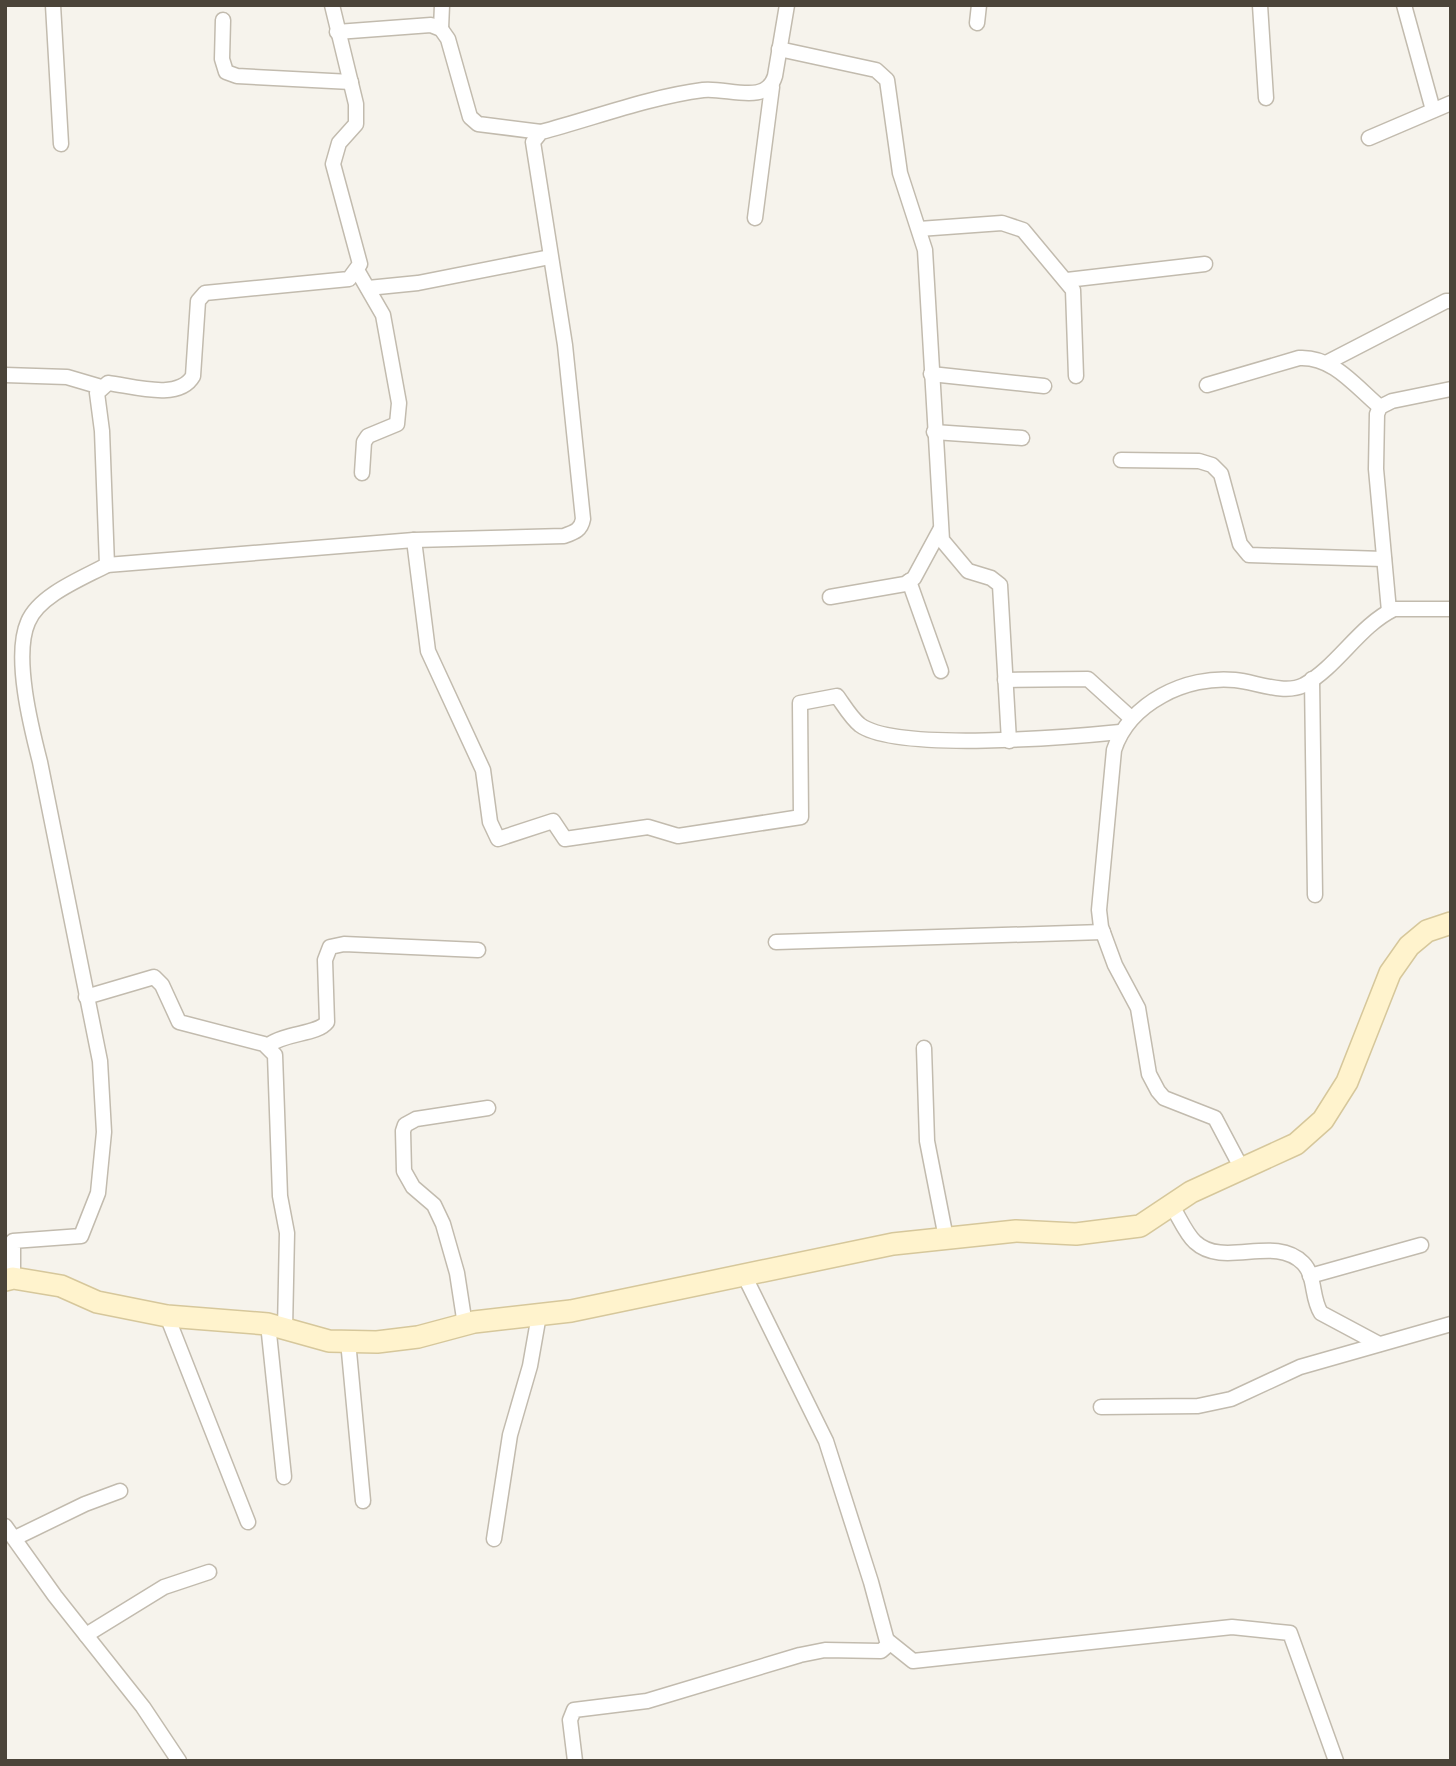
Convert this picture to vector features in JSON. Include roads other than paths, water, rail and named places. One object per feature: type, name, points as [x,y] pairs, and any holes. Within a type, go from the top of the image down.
[{"type":"street","points":[[53,5],[61,144]]},
{"type":"street","points":[[107,565],[102,431],[97,393],[101,387],[108,383],[178,390],[188,383],[193,376],[198,301],[205,293],[349,279],[360,264],[332,164],[339,142],[356,124],[356,104],[332,5]]},
{"type":"street","points":[[442,5],[441,29],[447,39],[470,117],[478,124],[541,132],[686,93],[722,90],[757,94],[772,87]]},
{"type":"street","points":[[755,218],[772,87],[787,5]]},
{"type":"street","points":[[977,23],[979,5]]},
{"type":"street","points":[[1259,5],[1266,98]]},
{"type":"street","points":[[1404,5],[1433,110]]},
{"type":"street","points":[[223,20],[222,59],[226,72],[237,76],[351,82]]},
{"type":"street","points":[[337,32],[432,25],[441,29]]},
{"type":"street","points":[[779,49],[883,74],[889,87],[900,173],[925,250],[940,530],[945,548],[968,571],[991,578],[1000,585],[1009,741]]},
{"type":"street","points":[[1369,138],[1451,103]]},
{"type":"street","points":[[541,132],[533,142],[533,155],[565,345],[582,526],[564,536],[414,540],[107,565],[56,592],[28,621],[23,658],[28,718],[43,775],[101,1073],[104,1132],[98,1193],[80,1236],[13,1241],[9,1279],[61,1286],[97,1302],[167,1316],[276,1327],[329,1340],[348,1341],[418,1337],[465,1325],[571,1311],[893,1244],[1016,1231],[1076,1234],[1140,1226],[1191,1192],[1296,1144],[1323,1120],[1347,1082],[1390,973],[1409,946],[1427,931],[1451,923]]},
{"type":"street","points":[[919,229],[1002,223],[1016,226],[1067,280],[1075,302],[1076,376]]},
{"type":"street","points":[[368,288],[418,283],[550,257]]},
{"type":"street","points":[[1067,280],[1205,264]]},
{"type":"street","points":[[357,270],[383,315],[399,417],[397,424],[368,436],[364,442],[362,474]]},
{"type":"street","points":[[1328,362],[1446,300],[1451,301]]},
{"type":"street","points":[[1207,385],[1299,358],[1314,358],[1328,362],[1380,407]]},
{"type":"street","points":[[931,374],[1044,386]]},
{"type":"street","points":[[5,375],[67,377],[101,387]]},
{"type":"street","points":[[1380,407],[1392,401],[1451,389]]},
{"type":"street","points":[[1380,407],[1376,469],[1389,611]]},
{"type":"street","points":[[934,432],[1022,438]]},
{"type":"street","points":[[1121,460],[1199,461],[1212,465],[1221,474],[1240,544],[1249,555],[1384,559]]},
{"type":"street","points":[[830,597],[891,589],[909,581],[924,563],[940,530]]},
{"type":"street","points":[[414,540],[428,651],[483,770],[490,822],[498,839],[553,821],[565,839],[648,827],[678,836],[801,817],[800,703],[836,696],[859,724],[879,734],[1009,741],[1120,732]]},
{"type":"street","points":[[909,581],[941,671]]},
{"type":"street","points":[[1242,1168],[1215,1118],[1164,1098],[1158,1091],[1149,1074],[1135,997],[1115,965],[1103,932],[1099,910],[1114,750],[1120,732],[1147,703],[1164,695],[1221,679],[1291,688],[1301,686],[1389,611],[1409,607],[1451,610]]},
{"type":"street","points":[[1005,680],[1088,679],[1131,718]]},
{"type":"street","points":[[1312,679],[1315,895]]},
{"type":"street","points":[[776,942],[1103,932]]},
{"type":"street","points":[[267,1046],[291,1033],[318,1030],[327,1022],[325,960],[330,947],[344,944],[478,950]]},
{"type":"street","points":[[86,997],[150,976],[162,985],[179,1022],[267,1046],[275,1055],[278,1067],[281,1196],[287,1233],[276,1327],[284,1477]]},
{"type":"street","points":[[924,1048],[927,1141],[946,1238]]},
{"type":"street","points":[[465,1325],[457,1273],[443,1224],[434,1205],[413,1187],[404,1171],[403,1131],[405,1125],[416,1119],[488,1108]]},
{"type":"street","points":[[1172,1206],[1194,1242],[1205,1249],[1222,1252],[1286,1252],[1304,1264],[1318,1308],[1326,1318],[1379,1344]]},
{"type":"street","points":[[1310,1276],[1421,1245]]},
{"type":"street","points":[[744,1275],[826,1441],[888,1641],[913,1661],[1232,1626],[1290,1633],[1336,1761]]},
{"type":"street","points":[[494,1539],[510,1435],[530,1366],[539,1315]]},
{"type":"street","points":[[167,1316],[247,1522]]},
{"type":"street","points":[[1101,1407],[1198,1406],[1231,1399],[1300,1367],[1451,1324]]},
{"type":"street","points":[[348,1341],[363,1501]]},
{"type":"street","points":[[120,1491],[10,1532],[143,1707],[179,1761]]},
{"type":"street","points":[[86,1635],[164,1587],[209,1572]]},
{"type":"street","points":[[575,1761],[569,1720],[574,1710],[647,1701],[825,1650],[881,1651],[888,1641]]},
{"type":"street","points":[[159,1761],[170,1748]]}]
